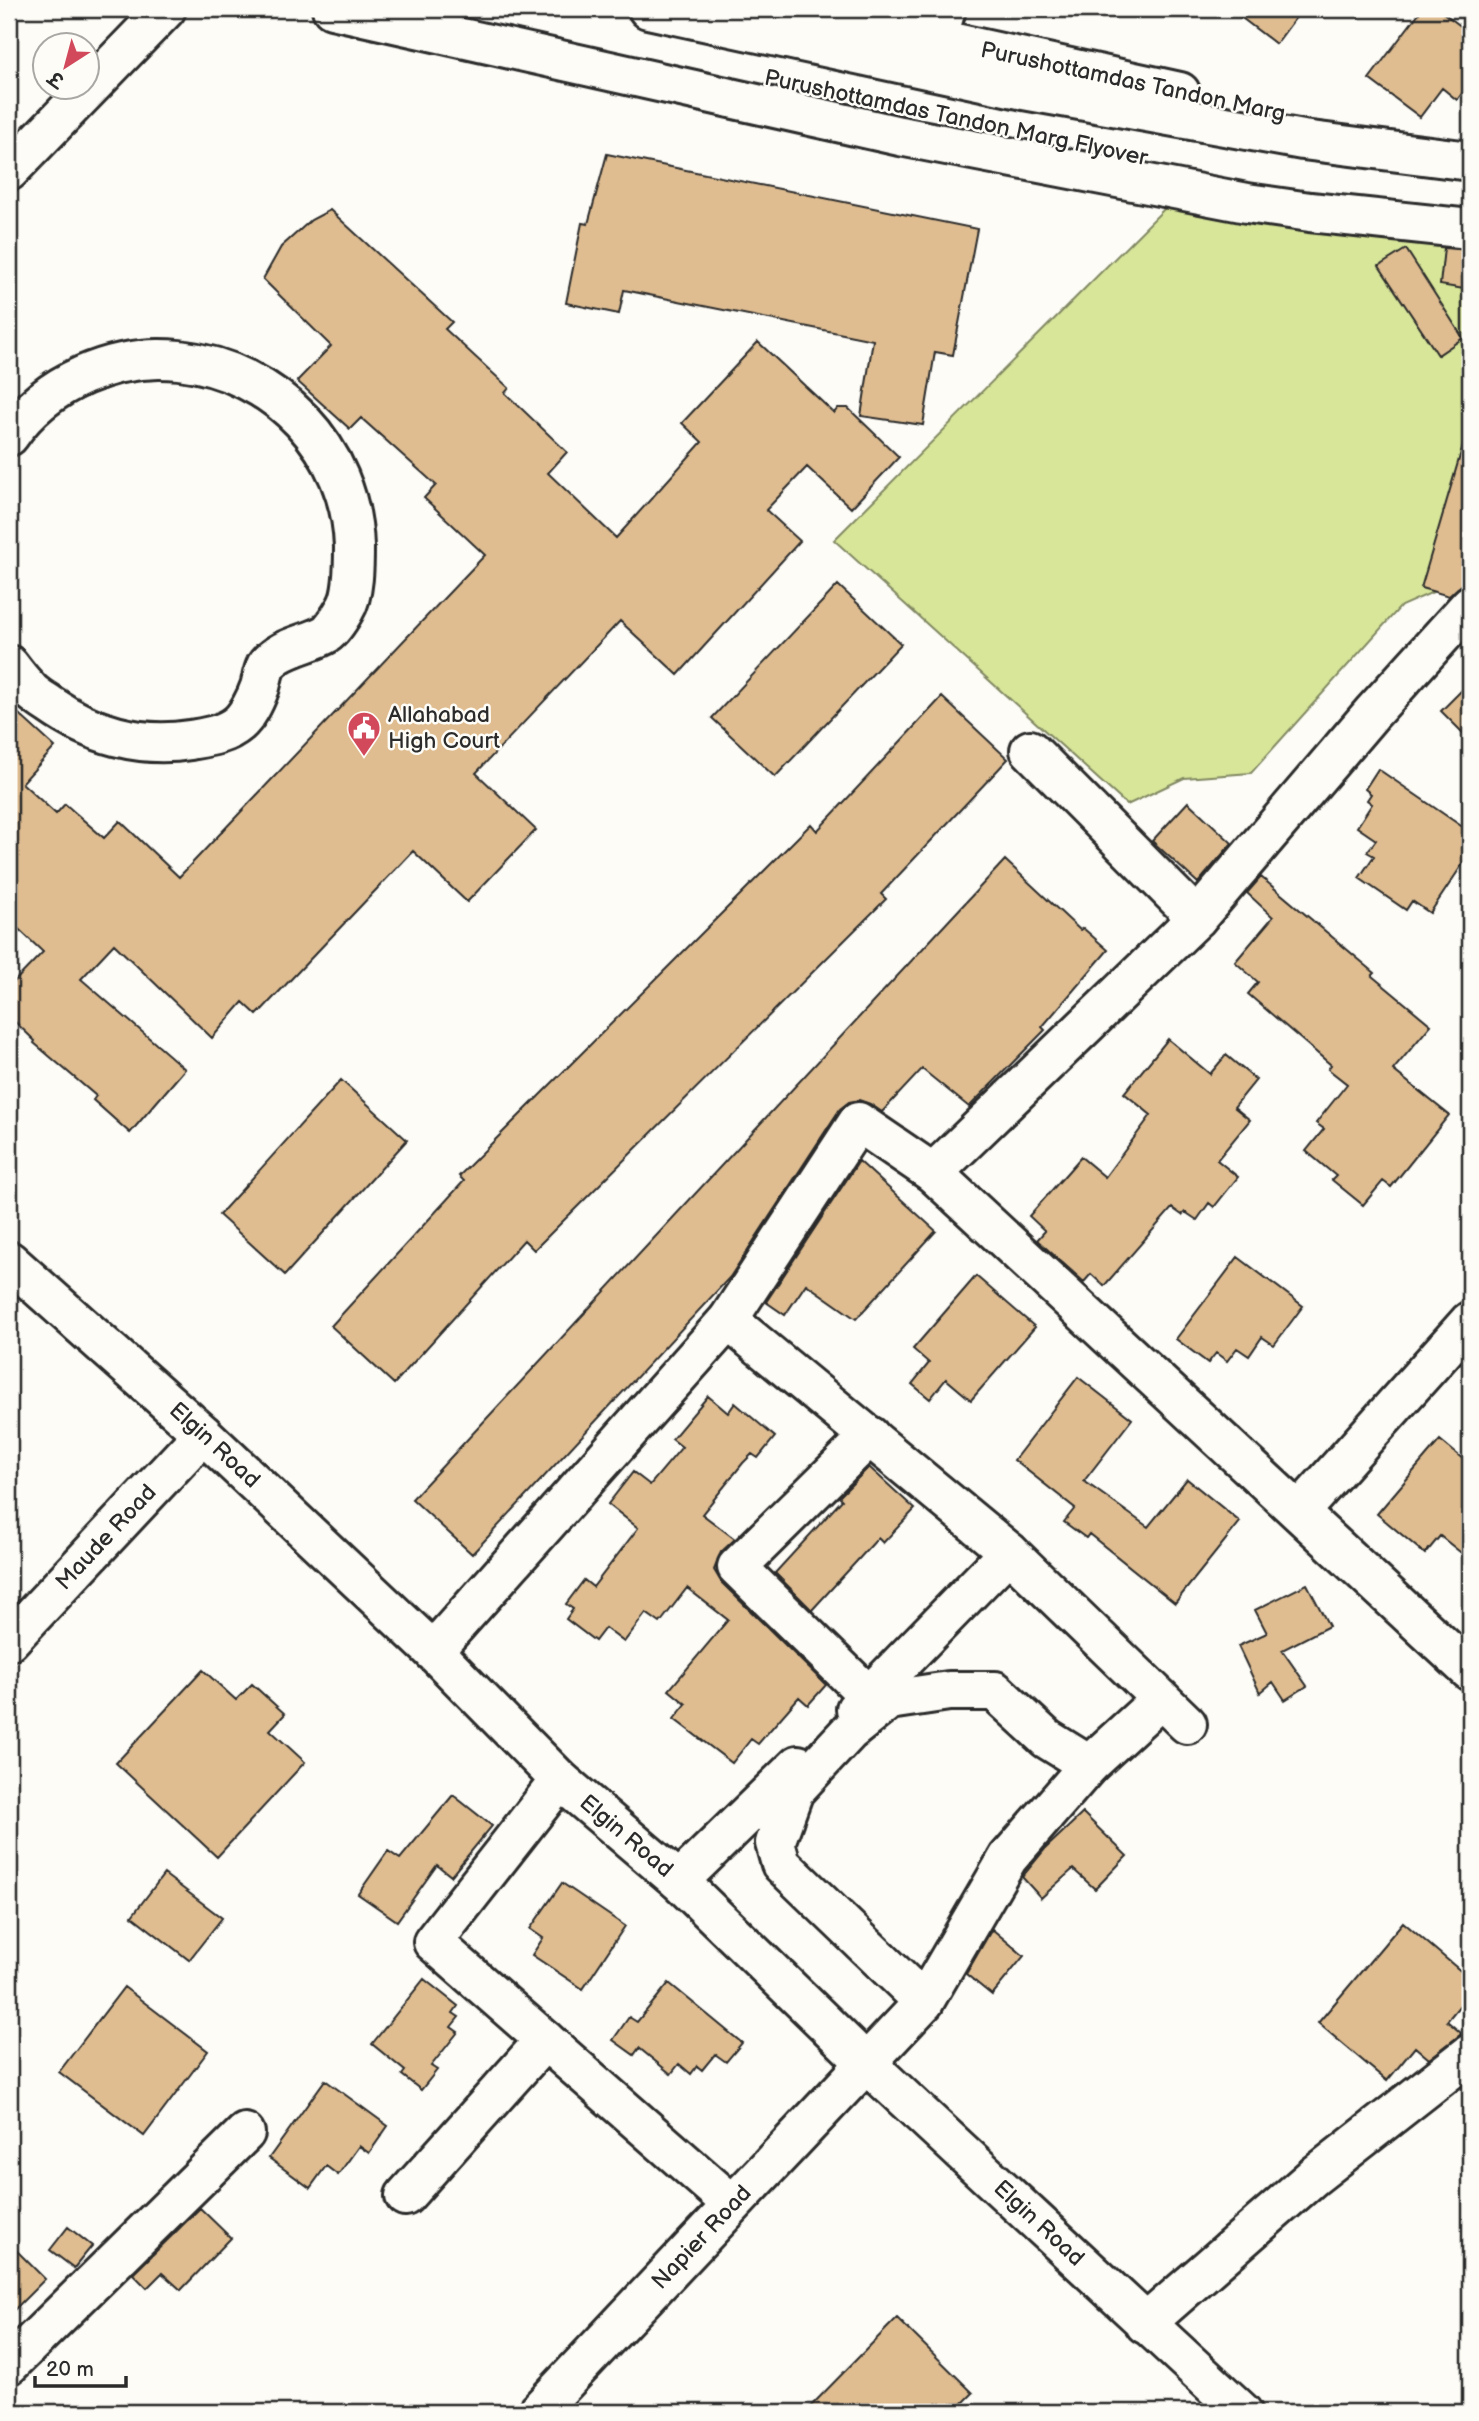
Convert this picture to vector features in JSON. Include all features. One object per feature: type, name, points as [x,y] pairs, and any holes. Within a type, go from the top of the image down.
[{"type":"street","points":[[9,171],[166,9]]},
{"type":"street","points":[[332,9],[900,136],[1247,203],[1470,229]]},
{"type":"street","name":"Purushottamdas Tandon Marg Flyover","points":[[445,9],[984,126],[1228,174],[1273,182],[1470,205]]},
{"type":"street","name":"Purushottamdas Tandon Marg Flyover","points":[[648,9],[1024,90],[1303,140],[1470,161]]},
{"type":"street","name":"Purushottamdas Tandon Marg","points":[[799,9],[942,24],[1289,116],[1470,136]]},
{"type":"street","points":[[9,665],[31,691],[72,720],[118,738],[168,743],[217,736],[239,723],[257,695],[267,665],[293,646],[327,634],[347,608],[354,568],[353,529],[344,490],[328,454],[304,421],[274,395],[239,375],[201,363],[161,358],[121,363],[83,375],[49,394],[12,423]]},
{"type":"street","points":[[933,1173],[1197,918],[1373,713],[1470,605]]},
{"type":"street","points":[[1030,750],[1197,918]]},
{"type":"street","points":[[433,1651],[728,1320],[858,1122],[933,1173],[1470,1671]]},
{"type":"street","name":"Elgin Road","points":[[9,1261],[203,1434],[433,1651],[560,1780],[679,1881],[866,2063],[1145,2324],[1226,2407]]},
{"type":"street","points":[[679,1881],[869,1696],[1009,1552],[728,1320]]},
{"type":"street","points":[[1300,1511],[1470,1321]]},
{"type":"street","name":"Maude Road","points":[[9,1641],[203,1434]]},
{"type":"street","points":[[869,1696],[737,1567],[870,1436]]},
{"type":"street","name":"Napier Road","points":[[537,2412],[924,2002],[1008,1858],[1089,1765],[1174,1712],[1009,1552]]},
{"type":"street","points":[[924,2002],[781,1864],[775,1843],[794,1791],[849,1732],[889,1700],[950,1691],[995,1691],[1047,1740],[1089,1765]]},
{"type":"street","points":[[560,1780],[433,1942],[732,2204]]},
{"type":"street","points":[[405,2196],[545,2040]]},
{"type":"street","points":[[1145,2324],[1313,2177],[1470,2054]]},
{"type":"street","points":[[9,2365],[245,2133]]},
{"type":"green space","points":[[1187,186],[1470,215],[1470,562],[1447,586],[1401,606],[1251,773],[1184,778],[1127,805],[834,540]]},
{"type":"building","points":[[1230,9],[1302,9],[1276,44]]},
{"type":"building","points":[[1422,9],[1438,9],[1470,33],[1470,83],[1457,100],[1442,88],[1420,117],[1369,79]]},
{"type":"building","points":[[607,154],[977,229],[953,355],[935,352],[923,425],[861,416],[873,340],[624,290],[619,314],[566,303],[582,223],[588,224]]},
{"type":"building","points":[[330,210],[452,322],[445,329],[509,388],[505,393],[567,452],[548,473],[616,538],[702,442],[682,423],[758,342],[834,413],[838,408],[848,408],[899,457],[851,508],[807,467],[766,510],[800,541],[678,675],[620,621],[476,773],[536,830],[467,902],[413,851],[257,1015],[243,1002],[212,1038],[114,944],[81,979],[185,1069],[130,1133],[93,1100],[96,1096],[34,1043],[9,1016],[9,987],[43,952],[9,920],[9,705],[55,747],[22,783],[56,814],[65,804],[104,838],[120,821],[179,877],[485,555],[424,498],[436,485],[361,418],[350,429],[297,381],[331,346],[263,279],[281,247],[311,220]]},
{"type":"building","points":[[1444,248],[1470,250],[1470,290],[1440,285]]},
{"type":"building","points":[[1406,249],[1463,338],[1438,355],[1379,266]]},
{"type":"building","points":[[1464,442],[1470,443],[1470,584],[1463,584],[1449,596],[1421,588]]},
{"type":"building","points":[[838,585],[901,644],[775,777],[712,718]]},
{"type":"building","points":[[1470,682],[1470,740],[1441,711]]},
{"type":"building","points":[[942,697],[1008,759],[881,894],[886,899],[534,1250],[524,1240],[394,1384],[331,1326],[464,1181],[459,1176],[811,824],[817,831]]},
{"type":"building","points":[[1378,769],[1470,832],[1470,853],[1430,913],[1412,901],[1406,910],[1359,878],[1374,856],[1367,852],[1376,840],[1357,827],[1372,804],[1367,800],[1371,794],[1365,789]]},
{"type":"building","points":[[1188,802],[1232,843],[1198,883],[1152,841]]},
{"type":"building","points":[[1005,860],[1080,930],[1083,928],[1108,950],[1042,1027],[1045,1030],[969,1107],[922,1069],[882,1112],[859,1100],[849,1102],[840,1109],[730,1277],[472,1554],[412,1499]]},
{"type":"building","points":[[1261,877],[1375,973],[1372,976],[1431,1025],[1393,1070],[1449,1115],[1391,1187],[1383,1181],[1363,1205],[1332,1180],[1336,1176],[1306,1151],[1324,1129],[1316,1123],[1347,1084],[1328,1069],[1331,1065],[1248,994],[1258,982],[1235,962],[1273,917],[1247,893]]},
{"type":"building","points":[[1168,1039],[1210,1074],[1226,1055],[1256,1080],[1234,1107],[1250,1120],[1217,1160],[1238,1177],[1214,1207],[1209,1203],[1197,1220],[1172,1208],[1104,1286],[1091,1274],[1084,1282],[1037,1240],[1045,1231],[1029,1216],[1081,1157],[1105,1177],[1151,1115],[1124,1093]]},
{"type":"building","points":[[341,1080],[407,1140],[285,1275],[219,1215]]},
{"type":"building","points":[[859,1161],[936,1231],[856,1319],[806,1284],[785,1315],[766,1302]]},
{"type":"building","points":[[1238,1257],[1303,1306],[1274,1345],[1262,1337],[1249,1356],[1237,1348],[1227,1361],[1216,1353],[1208,1363],[1176,1339]]},
{"type":"building","points":[[976,1276],[1035,1327],[971,1400],[946,1379],[930,1399],[912,1384],[929,1363],[913,1349]]},
{"type":"building","points":[[1078,1377],[1132,1419],[1084,1481],[1148,1527],[1187,1479],[1240,1522],[1175,1603],[1089,1534],[1086,1538],[1064,1522],[1075,1508],[1014,1460]]},
{"type":"building","points":[[708,1396],[728,1413],[735,1403],[775,1437],[758,1458],[752,1454],[743,1463],[702,1514],[735,1539],[721,1552],[714,1570],[722,1583],[826,1685],[808,1705],[799,1697],[758,1744],[751,1739],[732,1763],[674,1719],[686,1704],[669,1690],[728,1620],[687,1588],[660,1623],[646,1613],[624,1642],[605,1628],[595,1641],[566,1619],[573,1609],[566,1604],[584,1580],[593,1587],[638,1528],[608,1504],[633,1472],[650,1485],[682,1447],[672,1439]]},
{"type":"building","points":[[1440,1440],[1470,1465],[1470,1560],[1440,1536],[1425,1554],[1377,1514]]},
{"type":"building","points":[[869,1467],[915,1509],[883,1543],[878,1538],[812,1610],[775,1573],[842,1500],[839,1497]]},
{"type":"building","points":[[1307,1584],[1329,1626],[1282,1650],[1307,1686],[1285,1700],[1273,1682],[1260,1693],[1238,1646],[1267,1633],[1255,1610]]},
{"type":"building","points":[[203,1670],[236,1700],[252,1684],[285,1714],[270,1730],[305,1762],[217,1857],[116,1763]]},
{"type":"building","points":[[453,1795],[492,1826],[451,1876],[437,1865],[397,1921],[358,1894],[388,1851],[400,1859]]},
{"type":"building","points":[[1083,1813],[1127,1856],[1095,1889],[1073,1869],[1041,1898],[1022,1877],[1045,1849]]},
{"type":"building","points":[[164,1874],[222,1918],[189,1960],[132,1916]]},
{"type":"building","points":[[562,1883],[625,1926],[583,1989],[532,1955],[543,1938],[530,1929]]},
{"type":"building","points":[[1403,1922],[1470,1979],[1470,1993],[1447,2021],[1460,2035],[1429,2059],[1415,2047],[1387,2081],[1318,2023]]},
{"type":"building","points":[[992,1929],[1024,1956],[992,1995],[966,1974]]},
{"type":"building","points":[[424,1979],[458,2006],[453,2013],[459,2017],[451,2027],[458,2032],[431,2066],[437,2070],[421,2090],[402,2075],[405,2071],[372,2044]]},
{"type":"building","points":[[669,1983],[742,2043],[726,2062],[715,2054],[702,2070],[697,2066],[691,2074],[679,2064],[671,2074],[639,2048],[634,2055],[613,2040],[629,2017],[637,2022]]},
{"type":"building","points":[[124,1987],[208,2051],[144,2136],[59,2072]]},
{"type":"building","points":[[325,2080],[388,2126],[369,2153],[359,2146],[338,2175],[326,2166],[310,2188],[269,2158]]},
{"type":"building","points":[[200,2208],[231,2238],[181,2290],[162,2273],[147,2288],[133,2274]]},
{"type":"building","points":[[68,2227],[92,2246],[74,2268],[50,2250]]},
{"type":"building","points":[[9,2243],[45,2279],[9,2315]]},
{"type":"building","points":[[897,2318],[973,2393],[954,2412],[805,2412]]},
{"type":"place","name":"Allahabad High Court","points":[[364,758]]}]
